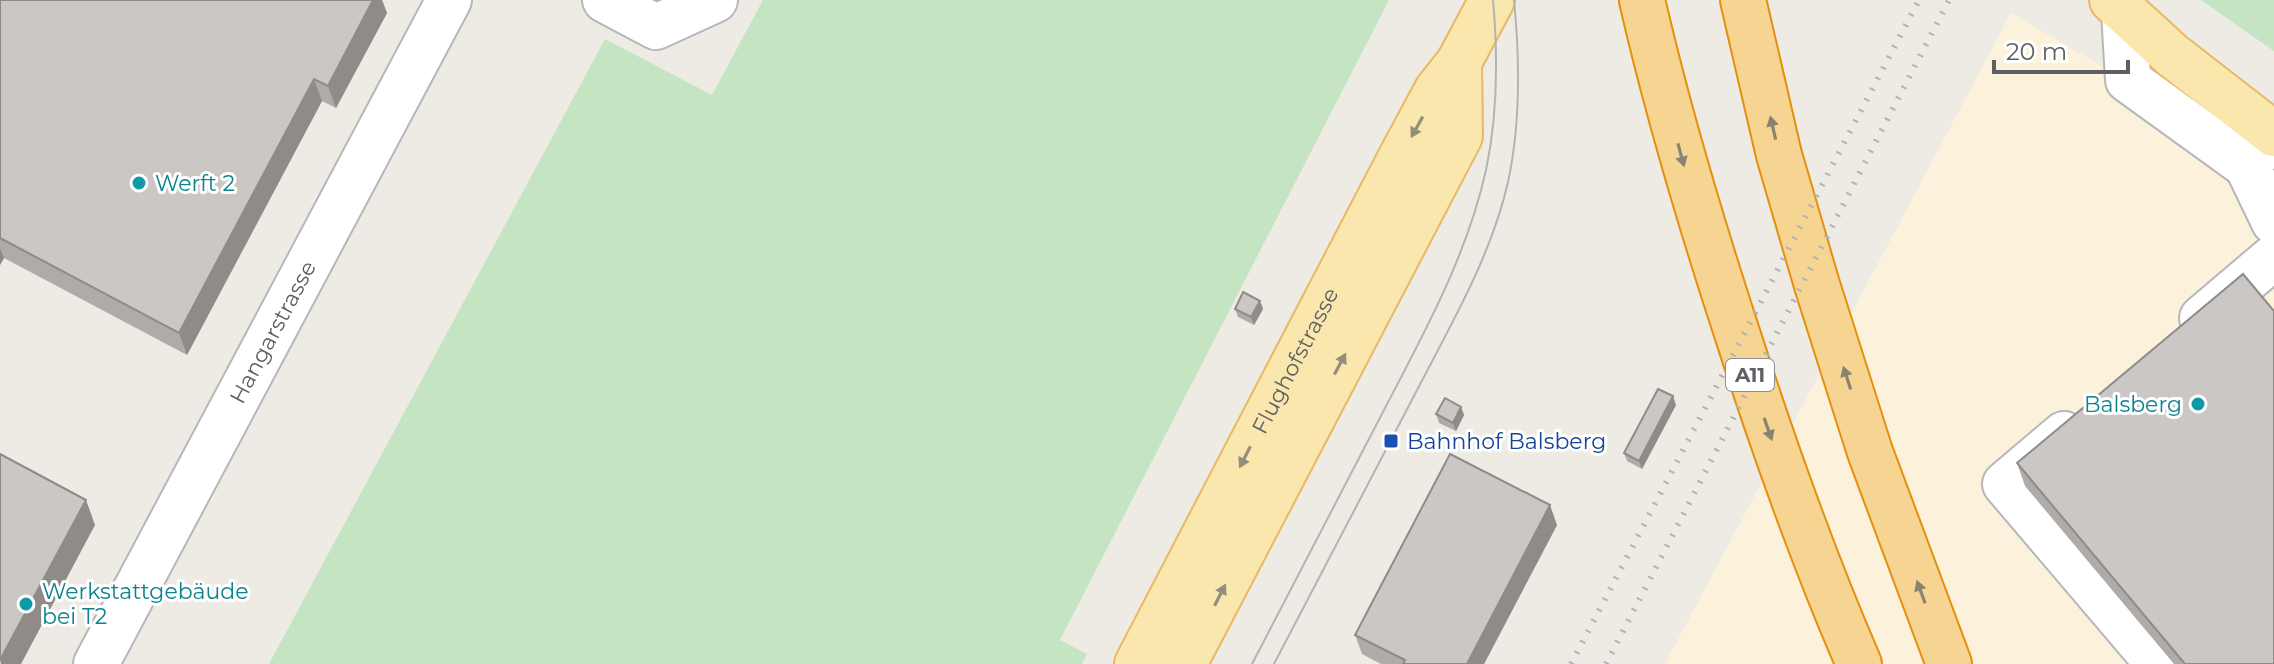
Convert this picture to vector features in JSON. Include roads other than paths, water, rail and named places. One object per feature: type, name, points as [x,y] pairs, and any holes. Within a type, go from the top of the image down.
[{"type":"highway","name":"A11","points":[[1642,0],[1693,198],[1757,395],[1799,515],[1859,664]]},
{"type":"highway","points":[[1743,0],[1779,155],[1817,285],[1870,452],[1949,664]]},
{"type":"main road","name":"Flughofstrasse","points":[[1137,664],[1402,155],[1437,90],[1459,62],[1492,0]]},
{"type":"main road","points":[[2118,6],[2265,145]]},
{"type":"main road","name":"Flughofstrasse","points":[[1184,664],[1460,136],[1459,62]]},
{"type":"lane","name":"Hangarstrasse","points":[[96,664],[449,0]]},
{"type":"lane","points":[[605,0],[656,27],[715,0]]},
{"type":"lane","points":[[2265,145],[2274,222]]},
{"type":"lane","points":[[2169,346],[2274,257]]},
{"type":"lane","points":[[2098,405],[2005,484],[2158,664]]},
{"type":"tram line","points":[[1252,664],[1429,323],[1468,233],[1486,170],[1493,128],[1496,64],[1493,0]]},
{"type":"tram line","points":[[1274,664],[1455,317],[1501,210],[1512,159],[1517,114],[1514,0]]},
{"type":"railway","points":[[1571,664],[1919,0]]},
{"type":"railway","points":[[1606,664],[1949,0]]},
{"type":"place","name":"Werft 2","points":[[139,183]]},
{"type":"place","name":"Balsberg","points":[[2198,404]]},
{"type":"place","name":"Bahnhof Balsberg","points":[[1391,441]]},
{"type":"place","name":"Werkstattgebäude bei T2","points":[[26,604]]}]
